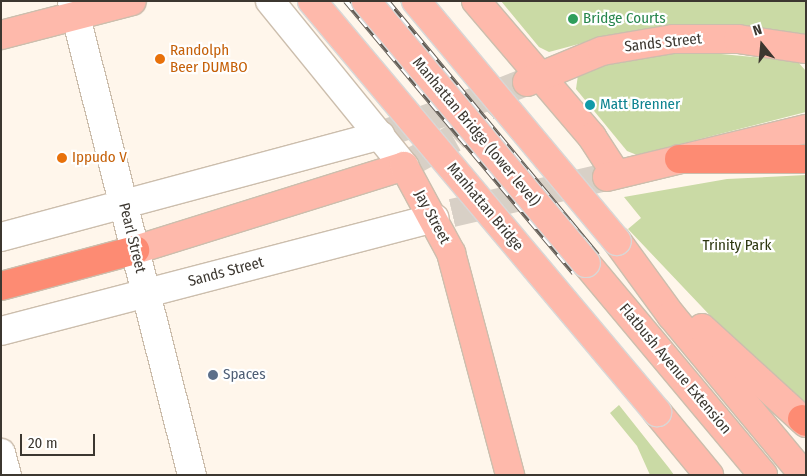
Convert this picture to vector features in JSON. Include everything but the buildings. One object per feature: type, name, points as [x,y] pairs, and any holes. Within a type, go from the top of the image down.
[{"type":"highway","points":[[679,159],[806,158]]},
{"type":"highway","points":[[1,286],[135,250]]},
{"type":"main road","points":[[1,35],[74,9],[132,1]]},
{"type":"main road","name":"Manhattan Bridge","points":[[312,1],[657,412]]},
{"type":"main road","name":"Manhattan Bridge (lower level)","points":[[366,1],[586,263]]},
{"type":"main road","points":[[416,1],[617,241],[720,360],[805,421]]},
{"type":"main road","points":[[476,1],[534,79],[612,175],[806,129]]},
{"type":"main road","name":"Sands Street","points":[[534,79],[602,51],[673,39],[738,39],[806,49]]},
{"type":"main road","points":[[135,250],[404,166]]},
{"type":"main road","name":"Jay Street","points":[[404,166],[444,216],[451,253],[510,475]]},
{"type":"main road","name":"Flatbush Avenue Extension","points":[[586,263],[763,475]]},
{"type":"main road","name":"Flatbush Avenue Extension","points":[[720,360],[804,475]]},
{"type":"main road","points":[[657,412],[690,475]]},
{"type":"main road","points":[[657,412],[710,475]]},
{"type":"street","name":"Jay Street","points":[[270,1],[381,135],[404,166]]},
{"type":"street","name":"Pearl Street","points":[[74,9],[192,475]]},
{"type":"street","points":[[1,236],[381,135]]},
{"type":"street","name":"Sands Street","points":[[1,331],[444,216]]},
{"type":"street","points":[[1,453],[7,475]]},
{"type":"green space","points":[[501,1],[806,1],[806,35],[719,25],[673,25],[616,34],[549,52],[539,47]]},
{"type":"green space","points":[[689,51],[797,61],[806,71],[806,112],[637,155],[627,151],[576,89],[578,75],[591,67]]},
{"type":"green space","name":"Trinity Park","points":[[806,175],[806,406],[738,345],[628,229],[641,218],[624,197],[727,179]]},
{"type":"green space","points":[[619,405],[674,475],[650,475],[637,446],[610,413]]},
{"type":"tunnel","points":[[404,166],[454,138],[503,91],[527,82]]},
{"type":"tunnel","points":[[381,135],[503,91]]},
{"type":"tunnel","points":[[452,213],[607,177]]},
{"type":"railway","points":[[327,1],[563,282]]},
{"type":"railway","points":[[346,1],[574,273]]},
{"type":"railway","points":[[387,1],[597,255]]},
{"type":"railway","points":[[403,1],[607,246]]},
{"type":"place","name":"Bridge Courts","points":[[573,19]]},
{"type":"place","name":"Randolph Beer DUMBO","points":[[160,59]]},
{"type":"place","name":"Matt Brenner","points":[[590,105]]},
{"type":"place","name":"Ippudo V","points":[[62,158]]},
{"type":"place","name":"Spaces","points":[[213,375]]}]
